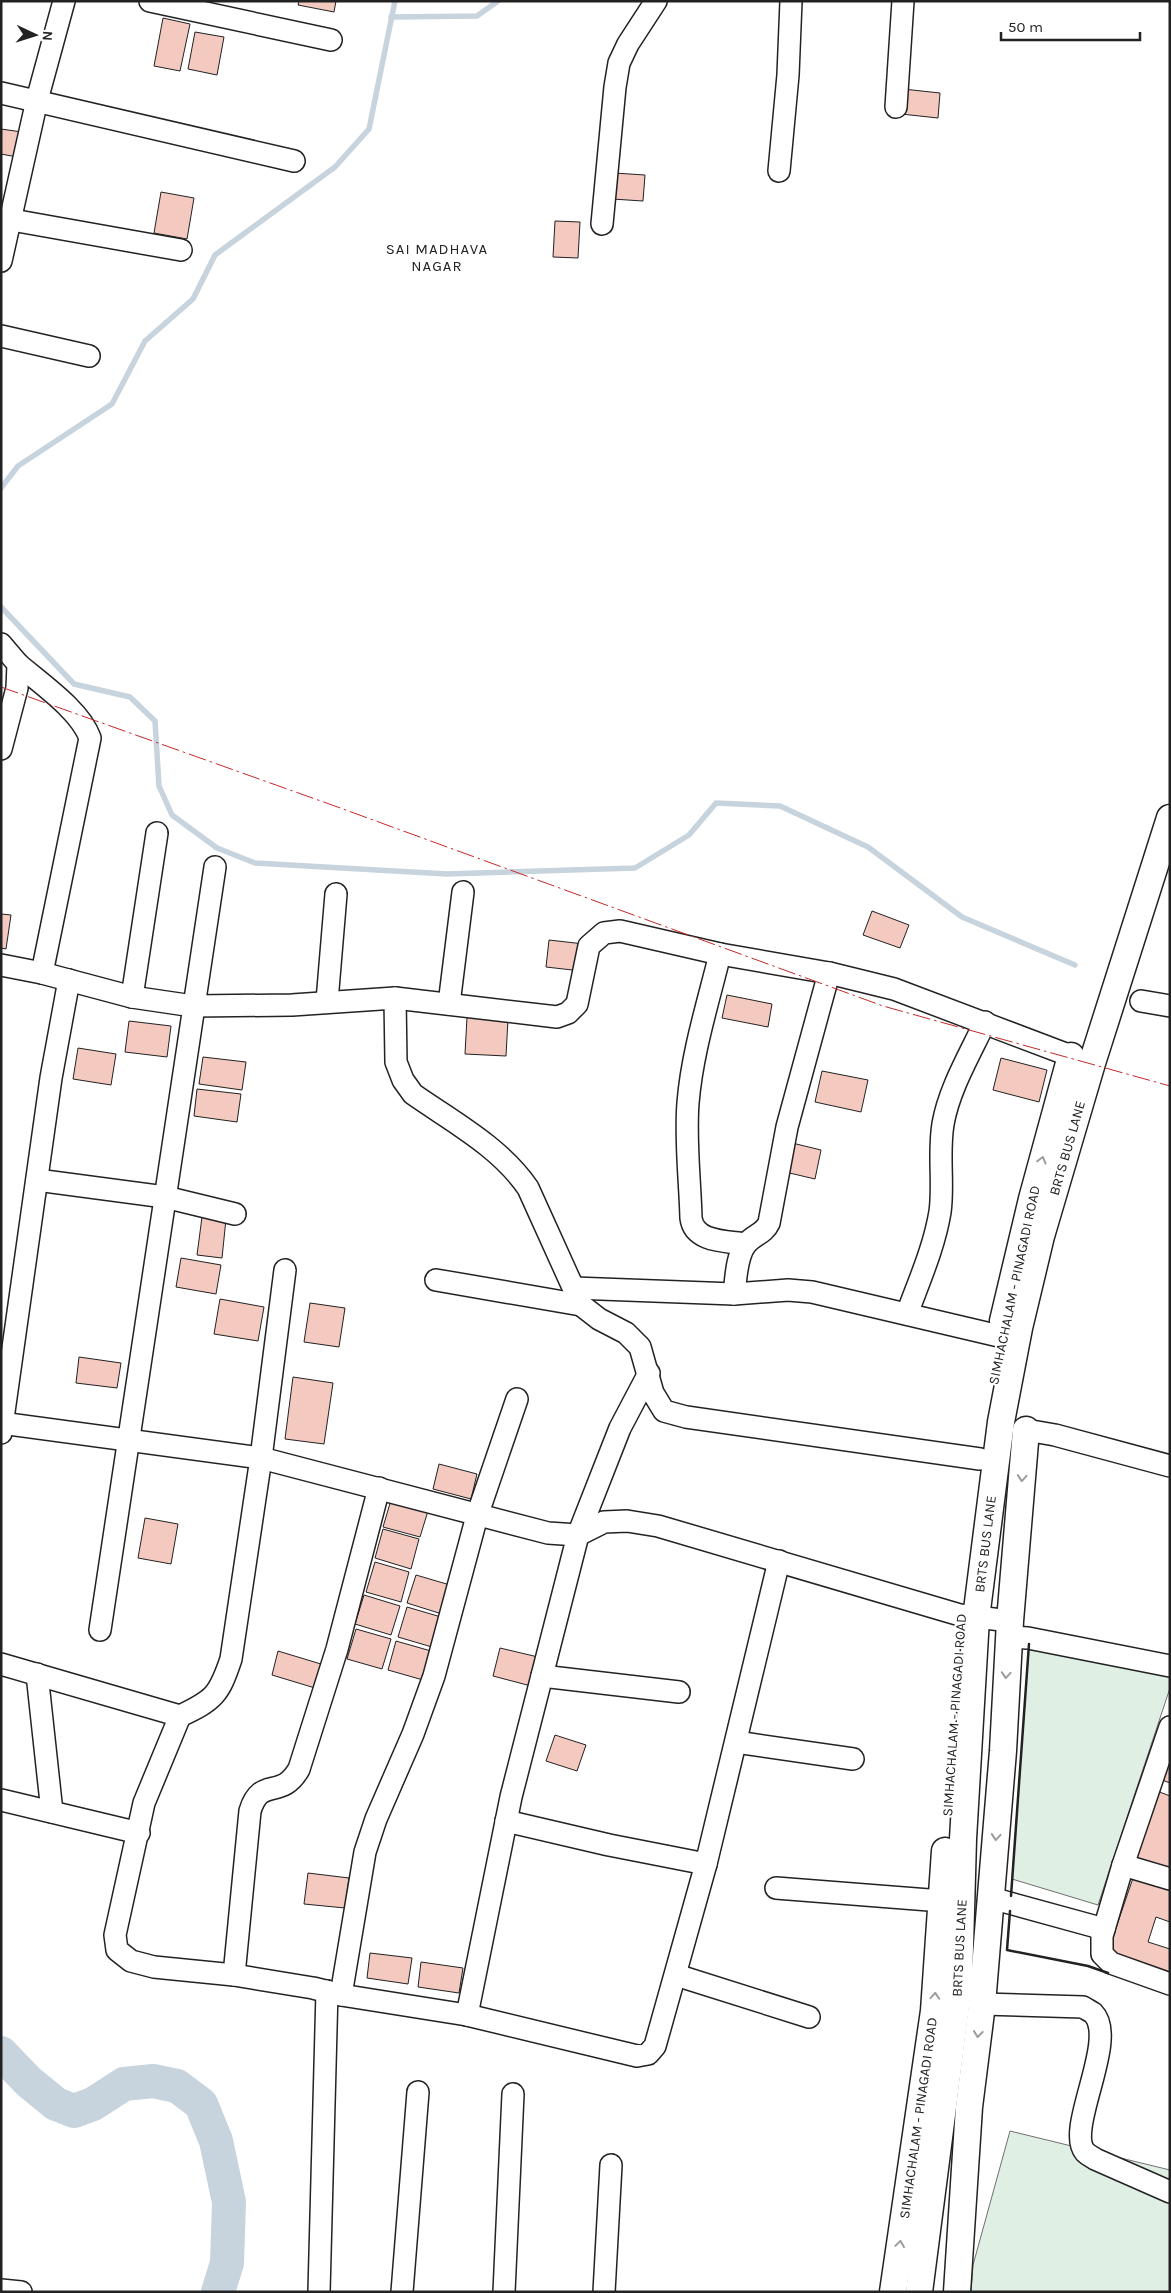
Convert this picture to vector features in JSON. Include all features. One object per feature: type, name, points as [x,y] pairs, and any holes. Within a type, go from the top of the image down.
[{"type":"main road","name":"BRTS BUS LANE","points":[[919,2292],[959,1982],[968,1617],[1001,1422],[1041,1236],[1092,1063],[1170,818]]},
{"type":"main road","name":"SIMHACHALAM - PINAGADI ROAD","points":[[892,2292],[934,2011],[980,1459],[1000,1336],[1032,1199],[1071,1056]]},
{"type":"main road","points":[[957,2292],[969,2107],[982,2004],[991,1898],[1009,1629],[1026,1430]]},
{"type":"street","points":[[1,261],[6,219],[64,1]]},
{"type":"street","points":[[150,1],[222,9],[331,40]]},
{"type":"street","points":[[602,224],[615,87],[620,63],[628,44],[656,1]]},
{"type":"street","points":[[779,171],[788,75],[791,1]]},
{"type":"street","points":[[896,107],[903,1]]},
{"type":"street","points":[[1,93],[294,161]]},
{"type":"street","points":[[6,219],[180,250]]},
{"type":"street","points":[[1,336],[90,356]]},
{"type":"street","points":[[1,644],[18,664],[74,713],[86,727],[90,738],[42,973]]},
{"type":"street","points":[[1,749],[17,688],[18,664]]},
{"type":"street","points":[[132,997],[157,833]]},
{"type":"street","points":[[100,1630],[215,867]]},
{"type":"street","points":[[449,1004],[463,892]]},
{"type":"street","points":[[327,1002],[336,894]]},
{"type":"street","points":[[1,965],[42,973],[132,997],[193,1006],[292,1005],[396,998],[557,1017],[568,1013],[577,1004],[589,946],[604,933],[620,931],[720,954],[829,973],[894,989],[985,1022],[1042,1047],[1071,1056]]},
{"type":"street","points":[[720,954],[688,1102],[687,1124],[691,1218],[692,1226],[701,1236],[745,1244]]},
{"type":"street","points":[[734,1294],[740,1257],[745,1244],[762,1233],[769,1223],[787,1127],[829,973]]},
{"type":"street","points":[[69,980],[51,1078],[2,1427],[129,1440],[261,1458],[477,1516],[548,1533],[578,1535],[604,1522],[627,1521],[658,1526],[1009,1629],[1028,1638],[1170,1666]]},
{"type":"street","points":[[396,998],[396,1062],[403,1080],[414,1094],[502,1157],[516,1171],[528,1188],[577,1297],[599,1319],[626,1333],[640,1347],[649,1373],[653,1393],[659,1406],[664,1411],[672,1414],[980,1459]]},
{"type":"street","points":[[1141,1001],[1170,1006]]},
{"type":"street","points":[[907,1314],[933,1243],[940,1211],[940,1148],[943,1123],[953,1092],[985,1022]]},
{"type":"street","points":[[37,1180],[165,1197],[235,1214]]},
{"type":"street","points":[[285,1270],[261,1458],[231,1659],[224,1681],[208,1702],[180,1716],[144,1803],[116,1935],[117,1950],[131,1961],[154,1967],[234,1975],[467,2015],[637,2056],[648,2054],[656,2046],[706,1864],[778,1561]]},
{"type":"street","points":[[436,1280],[577,1297],[734,1294],[788,1290],[812,1292],[1000,1336]]},
{"type":"street","points":[[467,2015],[506,1821],[578,1535],[620,1428],[649,1373]]},
{"type":"street","points":[[320,2292],[334,1993],[365,1852],[376,1819],[413,1734],[434,1676],[477,1516],[517,1398]]},
{"type":"street","points":[[1026,1430],[1055,1435],[1170,1466]]},
{"type":"street","points":[[234,1975],[250,1811],[254,1799],[261,1791],[284,1786],[293,1781],[299,1769],[337,1649],[378,1488]]},
{"type":"street","points":[[1,1664],[180,1716]]},
{"type":"street","points":[[37,1674],[52,1812]]},
{"type":"street","points":[[542,1676],[679,1692]]},
{"type":"street","points":[[1170,1727],[1123,1865],[1104,1930],[1102,1954],[1111,1963],[1170,1984]]},
{"type":"street","points":[[736,1742],[853,1759]]},
{"type":"street","points":[[1,1800],[139,1833]]},
{"type":"street","points":[[506,1821],[609,1845],[706,1864]]},
{"type":"street","points":[[1123,1865],[1170,1879]]},
{"type":"street","points":[[776,1888],[942,1901]]},
{"type":"street","points":[[991,1898],[1104,1930]]},
{"type":"street","points":[[676,1975],[809,2017]]},
{"type":"street","points":[[982,2004],[1083,2008],[1093,2014],[1099,2026],[1100,2046],[1080,2135],[1084,2151],[1095,2159],[1170,2192]]},
{"type":"street","points":[[402,2292],[418,2092]]},
{"type":"street","points":[[504,2292],[513,2094]]},
{"type":"street","points":[[604,2292],[611,2166]]},
{"type":"street","points":[[1,2290],[20,2292]]},
{"type":"green space","points":[[1029,1645],[1170,1674],[1170,1688],[1098,1905],[1012,1879]]},
{"type":"green space","points":[[1010,2131],[1170,2170],[1170,2292],[971,2292],[973,2265]]},
{"type":"building","points":[[299,1],[336,1],[334,12],[298,5]]},
{"type":"building","points":[[163,18],[190,24],[180,71],[154,66]]},
{"type":"building","points":[[195,32],[224,37],[217,75],[188,69]]},
{"type":"building","points":[[903,89],[940,93],[938,118],[901,114]]},
{"type":"building","points":[[1,129],[22,132],[17,157],[1,154]]},
{"type":"building","points":[[614,173],[645,175],[643,201],[612,199]]},
{"type":"building","points":[[161,192],[194,198],[187,239],[154,233]]},
{"type":"building","points":[[555,221],[580,222],[578,258],[553,257]]},
{"type":"building","points":[[872,911],[909,925],[900,948],[863,935]]},
{"type":"building","points":[[1,914],[11,915],[6,949],[1,948]]},
{"type":"building","points":[[549,940],[584,944],[581,971],[546,967]]},
{"type":"building","points":[[727,995],[772,1004],[768,1027],[722,1018]]},
{"type":"building","points":[[467,1017],[508,1019],[506,1056],[465,1054]]},
{"type":"building","points":[[129,1021],[171,1026],[167,1057],[125,1052]]},
{"type":"building","points":[[78,1048],[116,1054],[111,1085],[73,1079]]},
{"type":"building","points":[[203,1057],[246,1062],[242,1090],[199,1084]]},
{"type":"building","points":[[1001,1058],[1047,1070],[1039,1102],[993,1090]]},
{"type":"building","points":[[822,1071],[868,1080],[861,1112],[815,1102]]},
{"type":"building","points":[[197,1089],[241,1094],[237,1122],[194,1116]]},
{"type":"building","points":[[788,1142],[821,1150],[815,1179],[781,1171]]},
{"type":"building","points":[[202,1217],[226,1219],[222,1258],[197,1255]]},
{"type":"building","points":[[181,1258],[221,1265],[216,1294],[176,1287]]},
{"type":"building","points":[[220,1299],[264,1307],[258,1341],[214,1334]]},
{"type":"building","points":[[310,1303],[345,1308],[339,1347],[304,1342]]},
{"type":"building","points":[[79,1357],[121,1363],[117,1388],[76,1383]]},
{"type":"building","points":[[293,1377],[333,1383],[324,1444],[285,1439]]},
{"type":"building","points":[[439,1464],[477,1474],[471,1499],[433,1489]]},
{"type":"building","points":[[391,1500],[428,1511],[420,1537],[383,1527]]},
{"type":"building","points":[[145,1518],[178,1524],[171,1564],[138,1558]]},
{"type":"building","points":[[383,1529],[419,1539],[411,1569],[375,1558]]},
{"type":"building","points":[[375,1562],[409,1572],[401,1602],[366,1592]]},
{"type":"building","points":[[416,1575],[450,1585],[442,1614],[407,1603]]},
{"type":"building","points":[[364,1595],[400,1606],[391,1635],[355,1624]]},
{"type":"building","points":[[407,1607],[441,1617],[432,1647],[398,1637]]},
{"type":"building","points":[[356,1629],[391,1639],[382,1669],[347,1659]]},
{"type":"building","points":[[396,1641],[431,1651],[423,1680],[388,1670]]},
{"type":"building","points":[[500,1648],[538,1657],[531,1686],[493,1676]]},
{"type":"building","points":[[278,1651],[321,1664],[315,1688],[272,1675]]},
{"type":"building","points":[[555,1735],[586,1745],[577,1771],[546,1761]]},
{"type":"building","points":[[1170,1756],[1170,1783],[1162,1780]]},
{"type":"building","points":[[1157,1791],[1170,1796],[1170,1872],[1134,1860]]},
{"type":"building","points":[[308,1873],[349,1878],[345,1908],[304,1904]]},
{"type":"building","points":[[1133,1878],[1170,1890],[1170,1922],[1156,1917],[1148,1942],[1170,1949],[1170,1975],[1107,1954]]},
{"type":"building","points":[[370,1953],[412,1958],[408,1984],[367,1978]]},
{"type":"building","points":[[421,1962],[463,1968],[459,1993],[418,1987]]},
{"type":"waterway","points":[[1,488],[18,466],[112,404],[145,341],[193,299],[215,255],[335,167],[369,129],[395,1]]},
{"type":"waterway","points":[[391,17],[477,16],[498,1]]},
{"type":"waterway","points":[[1,607],[74,684],[130,697],[155,721],[159,786],[172,815],[217,848],[255,863],[447,874],[635,868],[689,835],[716,803],[780,806],[868,847],[962,917],[1075,965]]},
{"type":"waterway","points":[[1,2053],[29,2082],[56,2104],[74,2111],[93,2104],[124,2084],[153,2081],[177,2086],[201,2104],[216,2141],[229,2202],[227,2263],[218,2292]]},
{"type":"wall","points":[[1011,1896],[1029,1644]]},
{"type":"wall","points":[[1010,1911],[1007,1950],[1088,1966],[1108,1973]]},
{"type":"power","points":[[1,687],[332,805],[883,1006],[1170,1086]]},
{"type":"district","name":"SAI MADHAVA NAGAR","points":[[437,258]]}]
